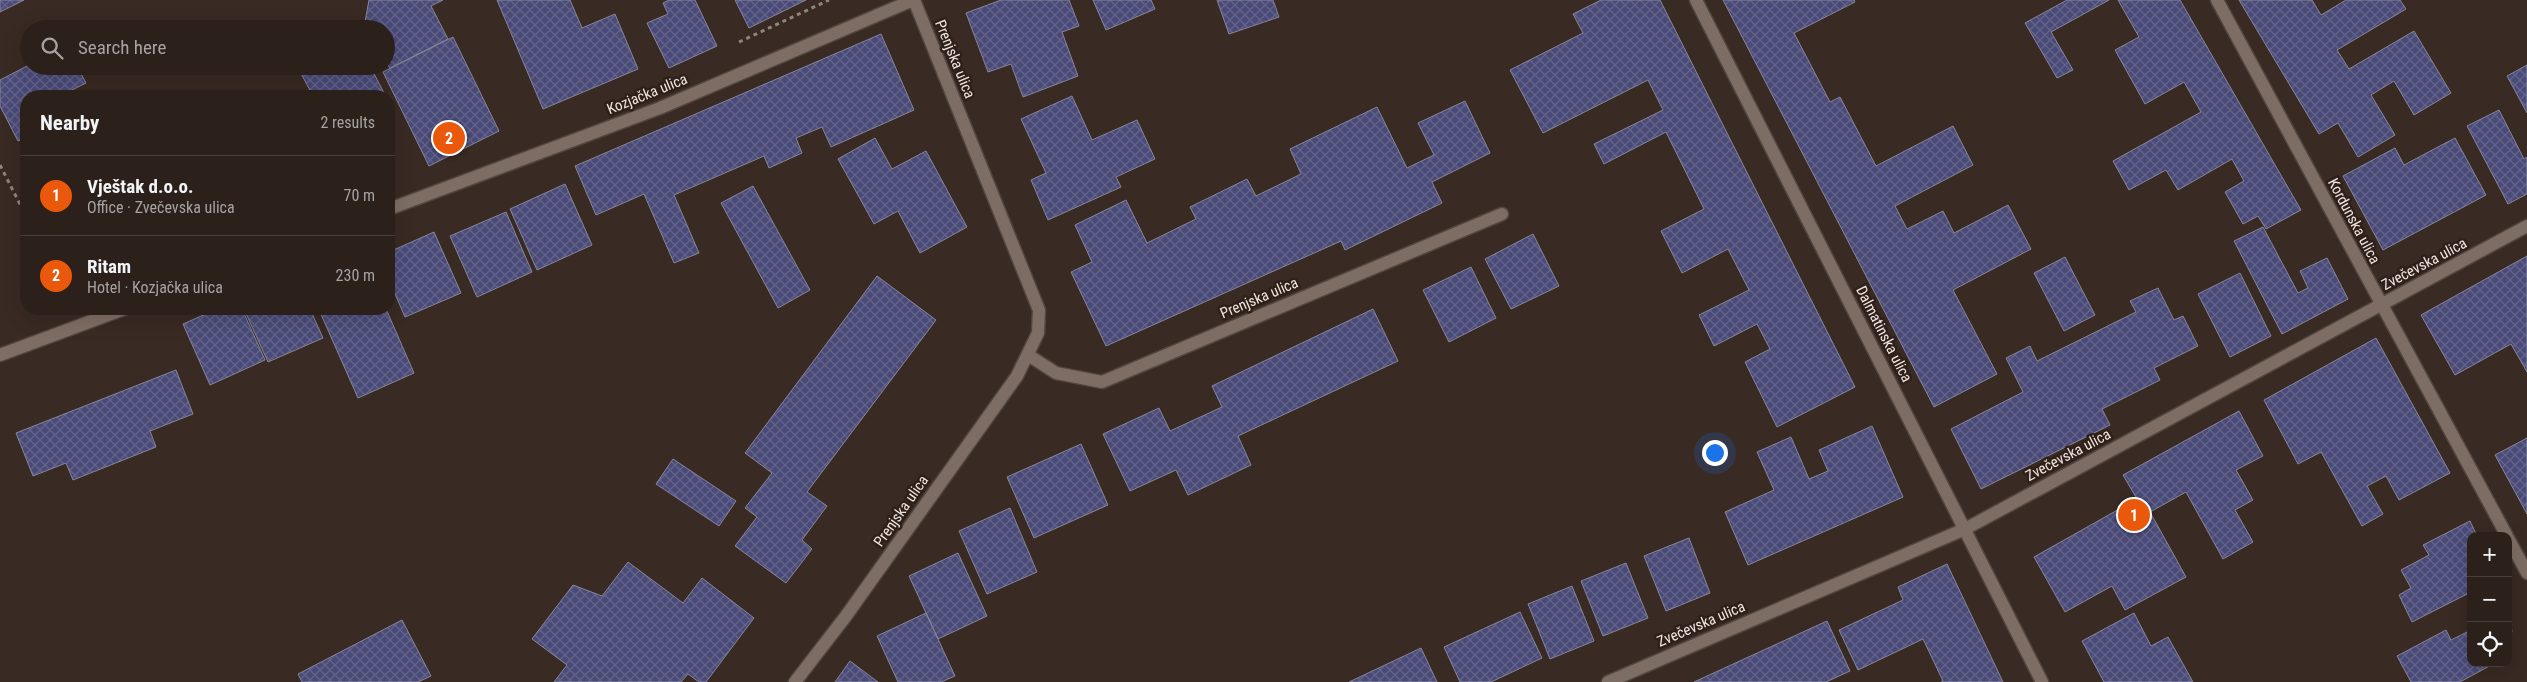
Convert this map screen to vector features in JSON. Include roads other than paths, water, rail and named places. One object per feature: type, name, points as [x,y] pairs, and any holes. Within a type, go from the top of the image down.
[{"type":"street","name":"Kozjačka ulica","points":[[395,207],[660,108],[913,0]]},
{"type":"street","name":"Prenjska ulica","points":[[795,682],[846,616],[1017,376],[1038,333],[1038,310],[913,0]]},
{"type":"street","name":"Dalmatinska ulica","points":[[1696,0],[2042,682]]},
{"type":"street","name":"Kordunska ulica","points":[[2217,0],[2505,532]]},
{"type":"street","name":"Prenjska ulica","points":[[1028,355],[1056,373],[1102,382],[1502,214]]},
{"type":"street","name":"Zvečevska ulica","points":[[1608,682],[1964,529],[2527,226]]},
{"type":"street","points":[[0,355],[108,315]]},
{"type":"street","name":"Kordunska ulica","points":[[2512,545],[2527,573]]},
{"type":"place","name":"Ritam","points":[[449,138]]},
{"type":"place","name":"Vještak d.o.o.","points":[[2134,515]]}]
